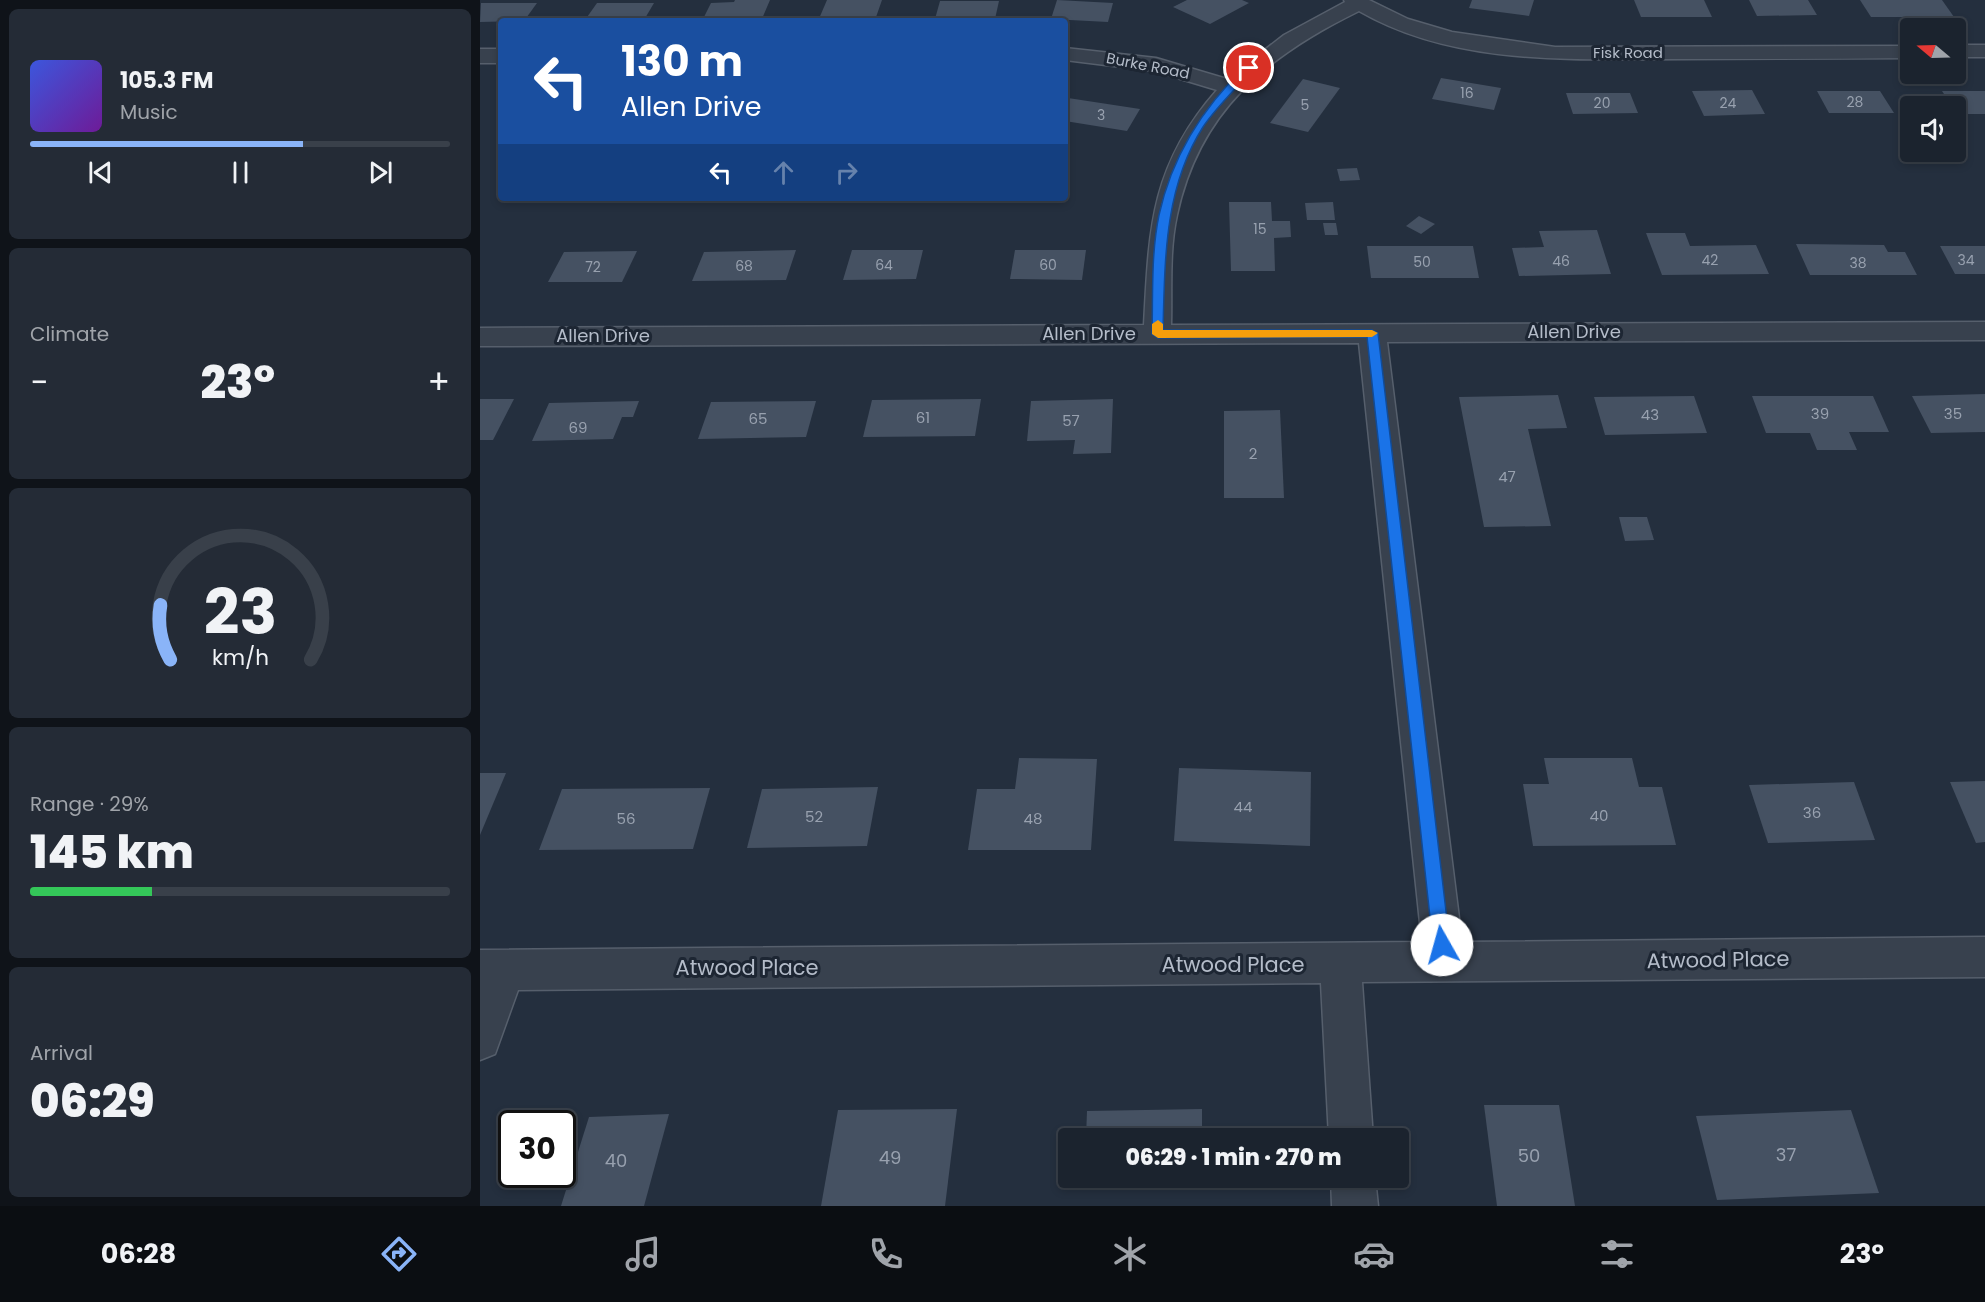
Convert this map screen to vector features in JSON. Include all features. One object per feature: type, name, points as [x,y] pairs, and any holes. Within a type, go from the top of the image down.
[{"type":"street","name":"Fisk Road","points":[[1356,2],[1394,21],[1426,32],[1502,48],[1555,53],[1900,51]]},
{"type":"street","points":[[1158,334],[1160,249],[1164,214],[1181,161],[1198,127],[1230,87],[1283,42],[1356,2]]},
{"type":"street","points":[[1966,51],[1985,51]]},
{"type":"street","name":"Burke Road","points":[[1068,54],[1117,58],[1156,65],[1230,87]]},
{"type":"street","points":[[480,56],[498,56]]},
{"type":"street","name":"Allen Drive","points":[[480,337],[1985,331]]},
{"type":"street","points":[[1372,333],[1444,963]]},
{"type":"street","name":"Atwood Place","points":[[493,970],[1985,957]]},
{"type":"street","points":[[1340,964],[1350,1128]]},
{"type":"street","points":[[480,1040],[493,970]]},
{"type":"street","points":[[1354,1188],[1355,1206]]},
{"type":"building","points":[[735,0],[770,0],[762,18],[704,18],[711,3],[734,2]]},
{"type":"building","points":[[827,0],[882,0],[876,18],[819,18]]},
{"type":"building","points":[[1057,0],[1113,3],[1108,22],[1051,18]]},
{"type":"building","points":[[1187,0],[1242,0],[1249,3],[1210,24],[1173,7]]},
{"type":"building","points":[[1472,0],[1534,0],[1529,16],[1469,8]]},
{"type":"building","points":[[1634,0],[1704,0],[1712,17],[1641,17]]},
{"type":"building","points":[[1749,0],[1808,0],[1817,15],[1757,16]]},
{"type":"building","points":[[1860,0],[1942,0],[1954,17],[1871,17]]},
{"type":"building","points":[[940,1],[999,1],[995,18],[935,18]]},
{"type":"building","points":[[481,3],[537,3],[526,18],[498,18],[498,22],[480,22]]},
{"type":"building","points":[[597,3],[654,3],[645,18],[586,18]]},
{"type":"building","points":[[1441,78],[1501,88],[1494,110],[1432,99]]},
{"type":"building","points":[[1303,79],[1340,88],[1308,132],[1270,123]]},
{"type":"building","points":[[1752,90],[1765,114],[1704,116],[1692,91]]},
{"type":"building","points":[[1817,91],[1880,91],[1894,113],[1829,113]]},
{"type":"building","points":[[1942,91],[1985,91],[1985,114],[1966,114],[1966,96],[1945,96]]},
{"type":"building","points":[[1566,93],[1630,93],[1638,113],[1573,114]]},
{"type":"building","points":[[1068,98],[1140,109],[1127,131],[1068,121]]},
{"type":"building","points":[[1357,168],[1360,180],[1340,181],[1337,169]]},
{"type":"building","points":[[1229,202],[1271,202],[1272,221],[1290,221],[1291,237],[1274,238],[1275,271],[1231,271]]},
{"type":"building","points":[[1333,202],[1335,220],[1307,220],[1305,203]]},
{"type":"building","points":[[1419,216],[1435,224],[1421,234],[1406,226]]},
{"type":"building","points":[[1323,223],[1336,223],[1338,235],[1325,235]]},
{"type":"building","points":[[1597,230],[1611,274],[1519,276],[1512,248],[1544,247],[1539,231]]},
{"type":"building","points":[[1646,233],[1685,233],[1690,246],[1756,245],[1769,274],[1662,275]]},
{"type":"building","points":[[1796,244],[1884,245],[1888,252],[1905,252],[1917,275],[1810,275]]},
{"type":"building","points":[[1367,246],[1473,246],[1479,278],[1371,278]]},
{"type":"building","points":[[1940,246],[1985,246],[1985,274],[1955,274]]},
{"type":"building","points":[[796,250],[786,280],[692,281],[704,252]]},
{"type":"building","points":[[852,250],[923,250],[916,279],[843,280]]},
{"type":"building","points":[[1015,250],[1086,250],[1082,280],[1010,279]]},
{"type":"building","points":[[637,251],[622,282],[548,282],[564,252]]},
{"type":"building","points":[[1985,394],[1985,432],[1931,433],[1912,396]]},
{"type":"building","points":[[1558,395],[1567,428],[1528,429],[1551,526],[1484,527],[1459,397]]},
{"type":"building","points":[[1694,396],[1707,433],[1605,435],[1594,397]]},
{"type":"building","points":[[1752,396],[1873,396],[1889,432],[1849,432],[1857,450],[1817,450],[1810,433],[1766,433]]},
{"type":"building","points":[[480,399],[514,399],[493,440],[480,440]]},
{"type":"building","points":[[981,399],[975,436],[863,437],[872,400]]},
{"type":"building","points":[[1113,399],[1111,453],[1073,454],[1075,440],[1027,441],[1031,401]]},
{"type":"building","points":[[639,401],[633,417],[622,417],[613,439],[532,441],[549,403]]},
{"type":"building","points":[[816,401],[806,437],[698,439],[711,402]]},
{"type":"building","points":[[1280,410],[1284,498],[1224,498],[1224,411]]},
{"type":"building","points":[[1619,517],[1647,517],[1654,540],[1625,541]]},
{"type":"building","points":[[1019,758],[1097,759],[1091,850],[968,850],[977,789],[1015,789]]},
{"type":"building","points":[[1544,758],[1632,758],[1639,787],[1662,787],[1676,845],[1533,846],[1523,784],[1549,784]]},
{"type":"building","points":[[1179,768],[1311,772],[1310,846],[1174,841]]},
{"type":"building","points":[[480,773],[506,773],[480,835]]},
{"type":"building","points":[[1985,781],[1985,842],[1976,843],[1950,782]]},
{"type":"building","points":[[1854,782],[1875,840],[1768,843],[1749,785]]},
{"type":"building","points":[[878,787],[867,846],[747,848],[762,789]]},
{"type":"building","points":[[710,788],[693,849],[539,850],[562,789]]},
{"type":"building","points":[[1484,1105],[1559,1105],[1575,1206],[1497,1206]]},
{"type":"building","points":[[957,1109],[945,1206],[821,1206],[838,1110]]},
{"type":"building","points":[[1202,1109],[1202,1128],[1086,1128],[1087,1111]]},
{"type":"building","points":[[1851,1110],[1879,1193],[1717,1200],[1696,1116]]},
{"type":"building","points":[[669,1114],[644,1206],[561,1206],[567,1188],[576,1188],[576,1158],[589,1117]]},
{"type":"slow traffic","points":[[1158,324],[1158,334],[1372,333]]},
{"type":"route","points":[[1249,68],[1230,87],[1198,127],[1181,161],[1164,214],[1160,249],[1158,334],[1372,333],[1442,945]]}]
